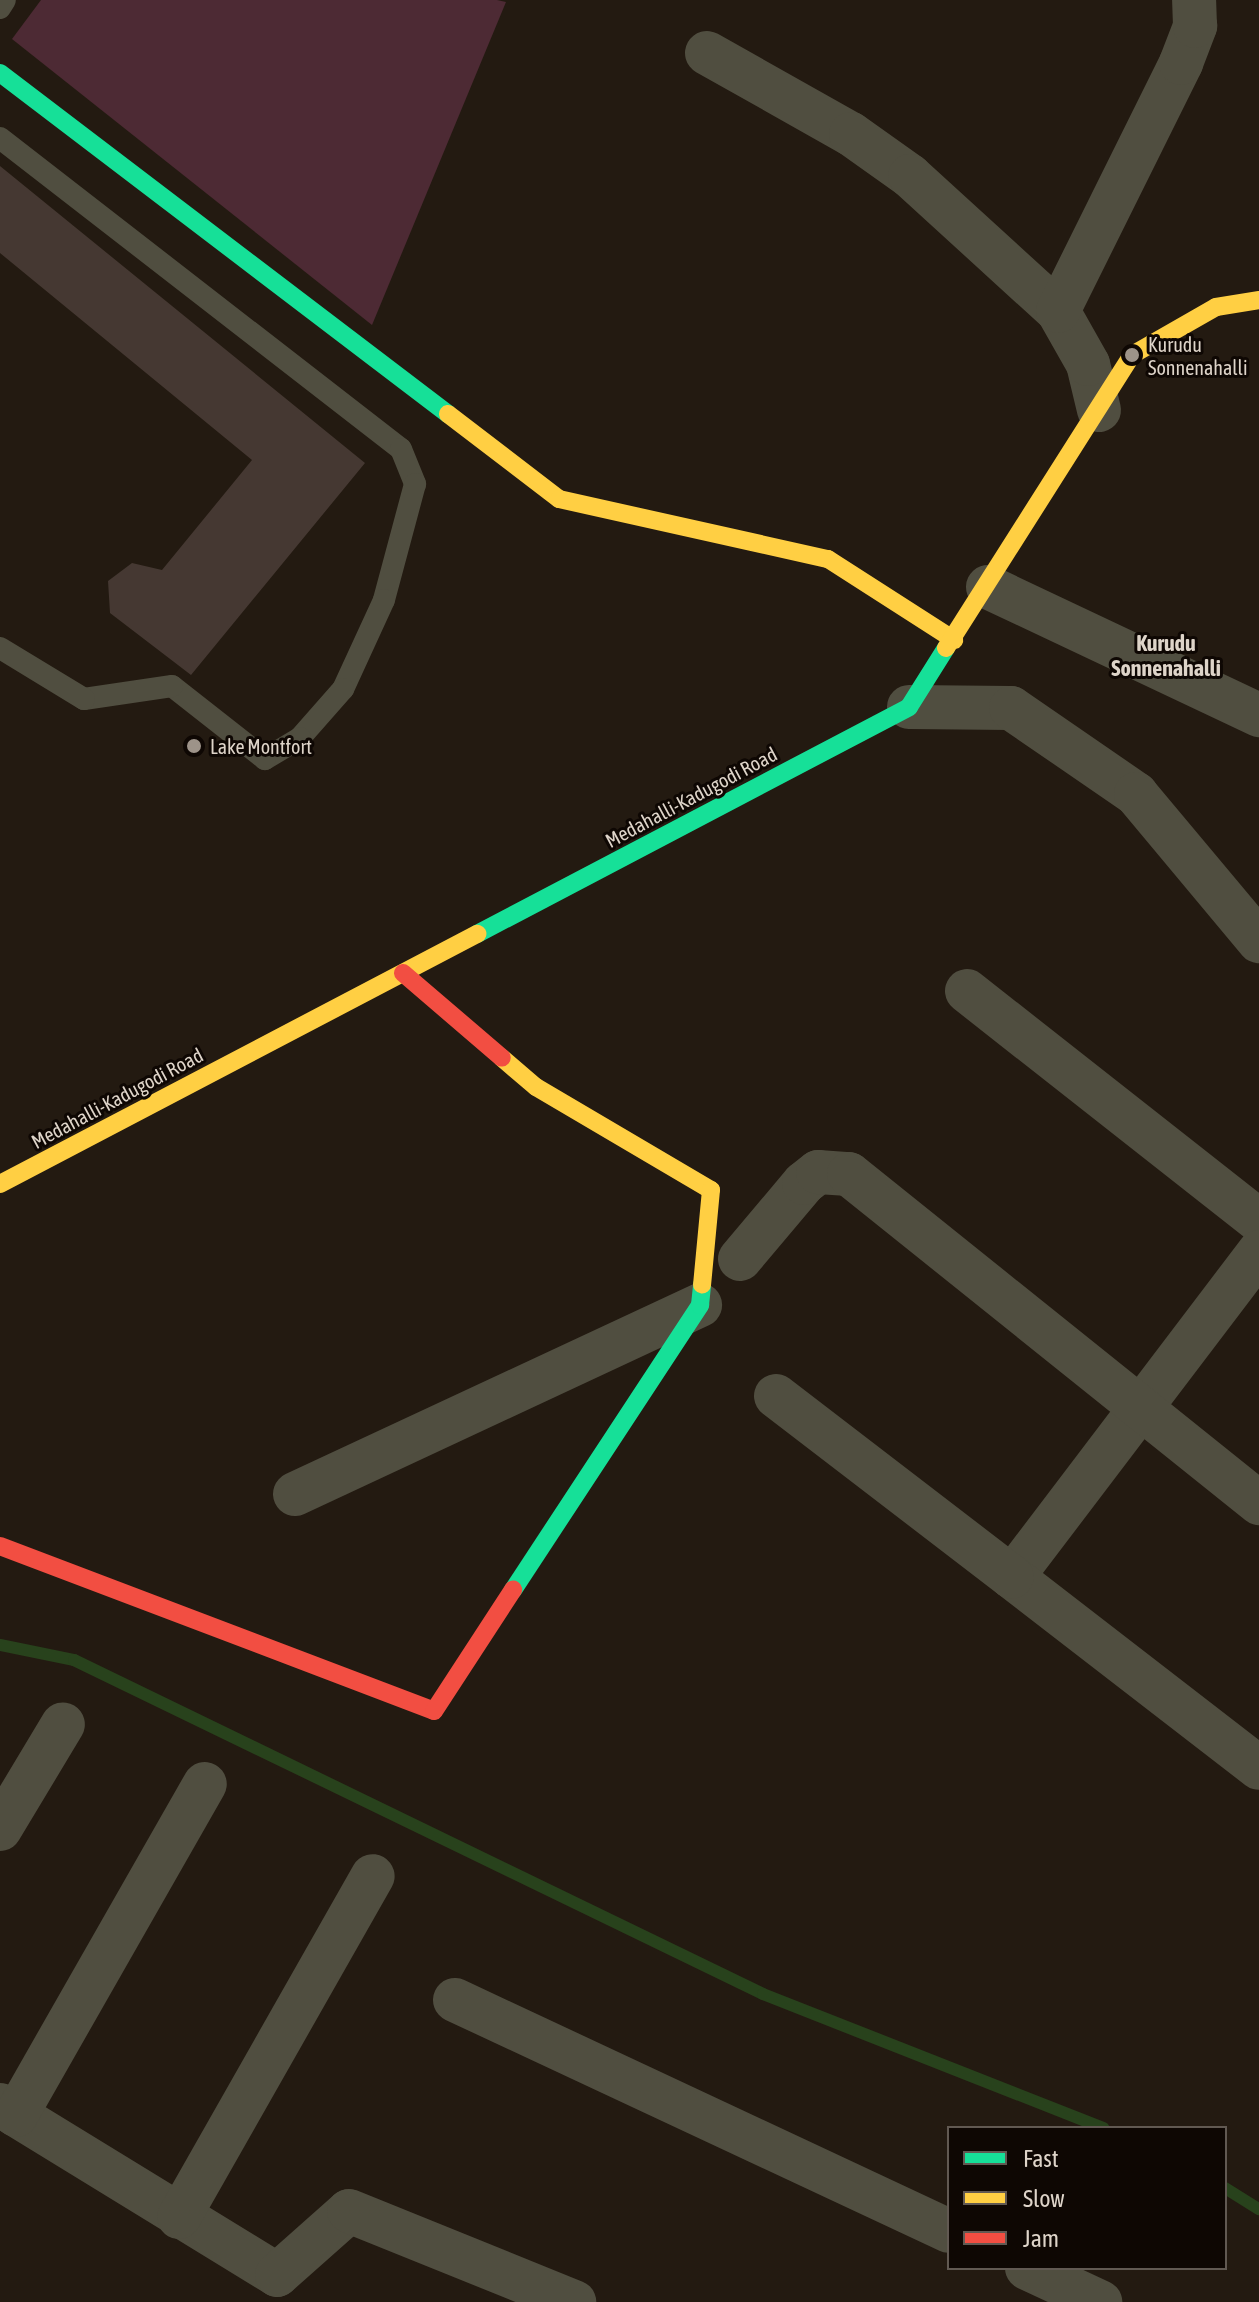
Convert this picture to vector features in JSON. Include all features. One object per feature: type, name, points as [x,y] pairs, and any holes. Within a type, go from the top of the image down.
[{"type":"street","points":[[1058,311],[1181,63],[1195,26],[1194,0]]},
{"type":"street","points":[[707,53],[851,134],[910,176],[1058,311],[1088,364],[1099,410]]},
{"type":"street","points":[[0,73],[548,492],[592,512],[828,559],[954,640]]},
{"type":"street","name":"Medahalli-Kadugodi Road","points":[[0,1184],[909,707],[988,587],[1132,355],[1216,307],[1259,300]]},
{"type":"street","points":[[988,587],[1259,715]]},
{"type":"street","points":[[909,707],[1011,708],[1136,794],[1259,941]]},
{"type":"street","points":[[0,1546],[434,1711],[700,1305],[711,1190],[536,1087],[403,973]]},
{"type":"street","points":[[967,991],[1259,1221]]},
{"type":"street","points":[[740,1259],[804,1183],[818,1172],[849,1174],[1259,1503]]},
{"type":"street","points":[[1012,1577],[1259,1252]]},
{"type":"street","points":[[295,1494],[700,1305]]},
{"type":"street","points":[[776,1396],[1259,1768]]},
{"type":"street","points":[[0,1829],[63,1724]]},
{"type":"street","points":[[205,1784],[8,2110],[179,2217],[263,2286],[288,2268],[349,2211],[574,2302]]},
{"type":"street","points":[[179,2217],[373,1876]]},
{"type":"street","points":[[455,2000],[947,2230]]},
{"type":"street","points":[[1031,2270],[1100,2302]]},
{"type":"lane","points":[[0,8],[5,0]]},
{"type":"lane","points":[[0,138],[401,449],[415,484],[384,600],[343,689],[300,738],[265,759],[172,686],[84,699],[0,648]]},
{"type":"shaded area","points":[[41,0],[506,2],[372,325],[12,39]]},
{"type":"building","points":[[0,166],[365,463],[191,675],[110,613],[108,581],[132,563],[162,570],[252,460],[0,253]]},
{"type":"waterway","points":[[0,1645],[74,1660],[763,1994],[1099,2126]]},
{"type":"waterway","points":[[1227,2189],[1259,2209]]},
{"type":"traffic: fast","points":[[0,73],[448,414]]},
{"type":"traffic: fast","points":[[477,934],[909,707],[946,648]]},
{"type":"traffic: fast","points":[[513,1590],[700,1305],[702,1285]]},
{"type":"traffic: slow","points":[[946,648],[1132,355],[1216,307],[1259,300]]},
{"type":"traffic: slow","points":[[448,414],[559,499],[828,559],[954,640]]},
{"type":"traffic: slow","points":[[0,1184],[477,934]]},
{"type":"traffic: slow","points":[[502,1058],[536,1087],[711,1190],[702,1285]]},
{"type":"traffic: jam","points":[[403,973],[502,1058]]},
{"type":"traffic: jam","points":[[0,1546],[434,1711],[513,1590]]},
{"type":"place","name":"Kurudu Sonnenahalli","points":[[1132,355]]},
{"type":"place","name":"Lake Montfort","points":[[194,746]]},
{"type":"district","name":"Kurudu Sonnenahalli","points":[[1166,656]]}]
